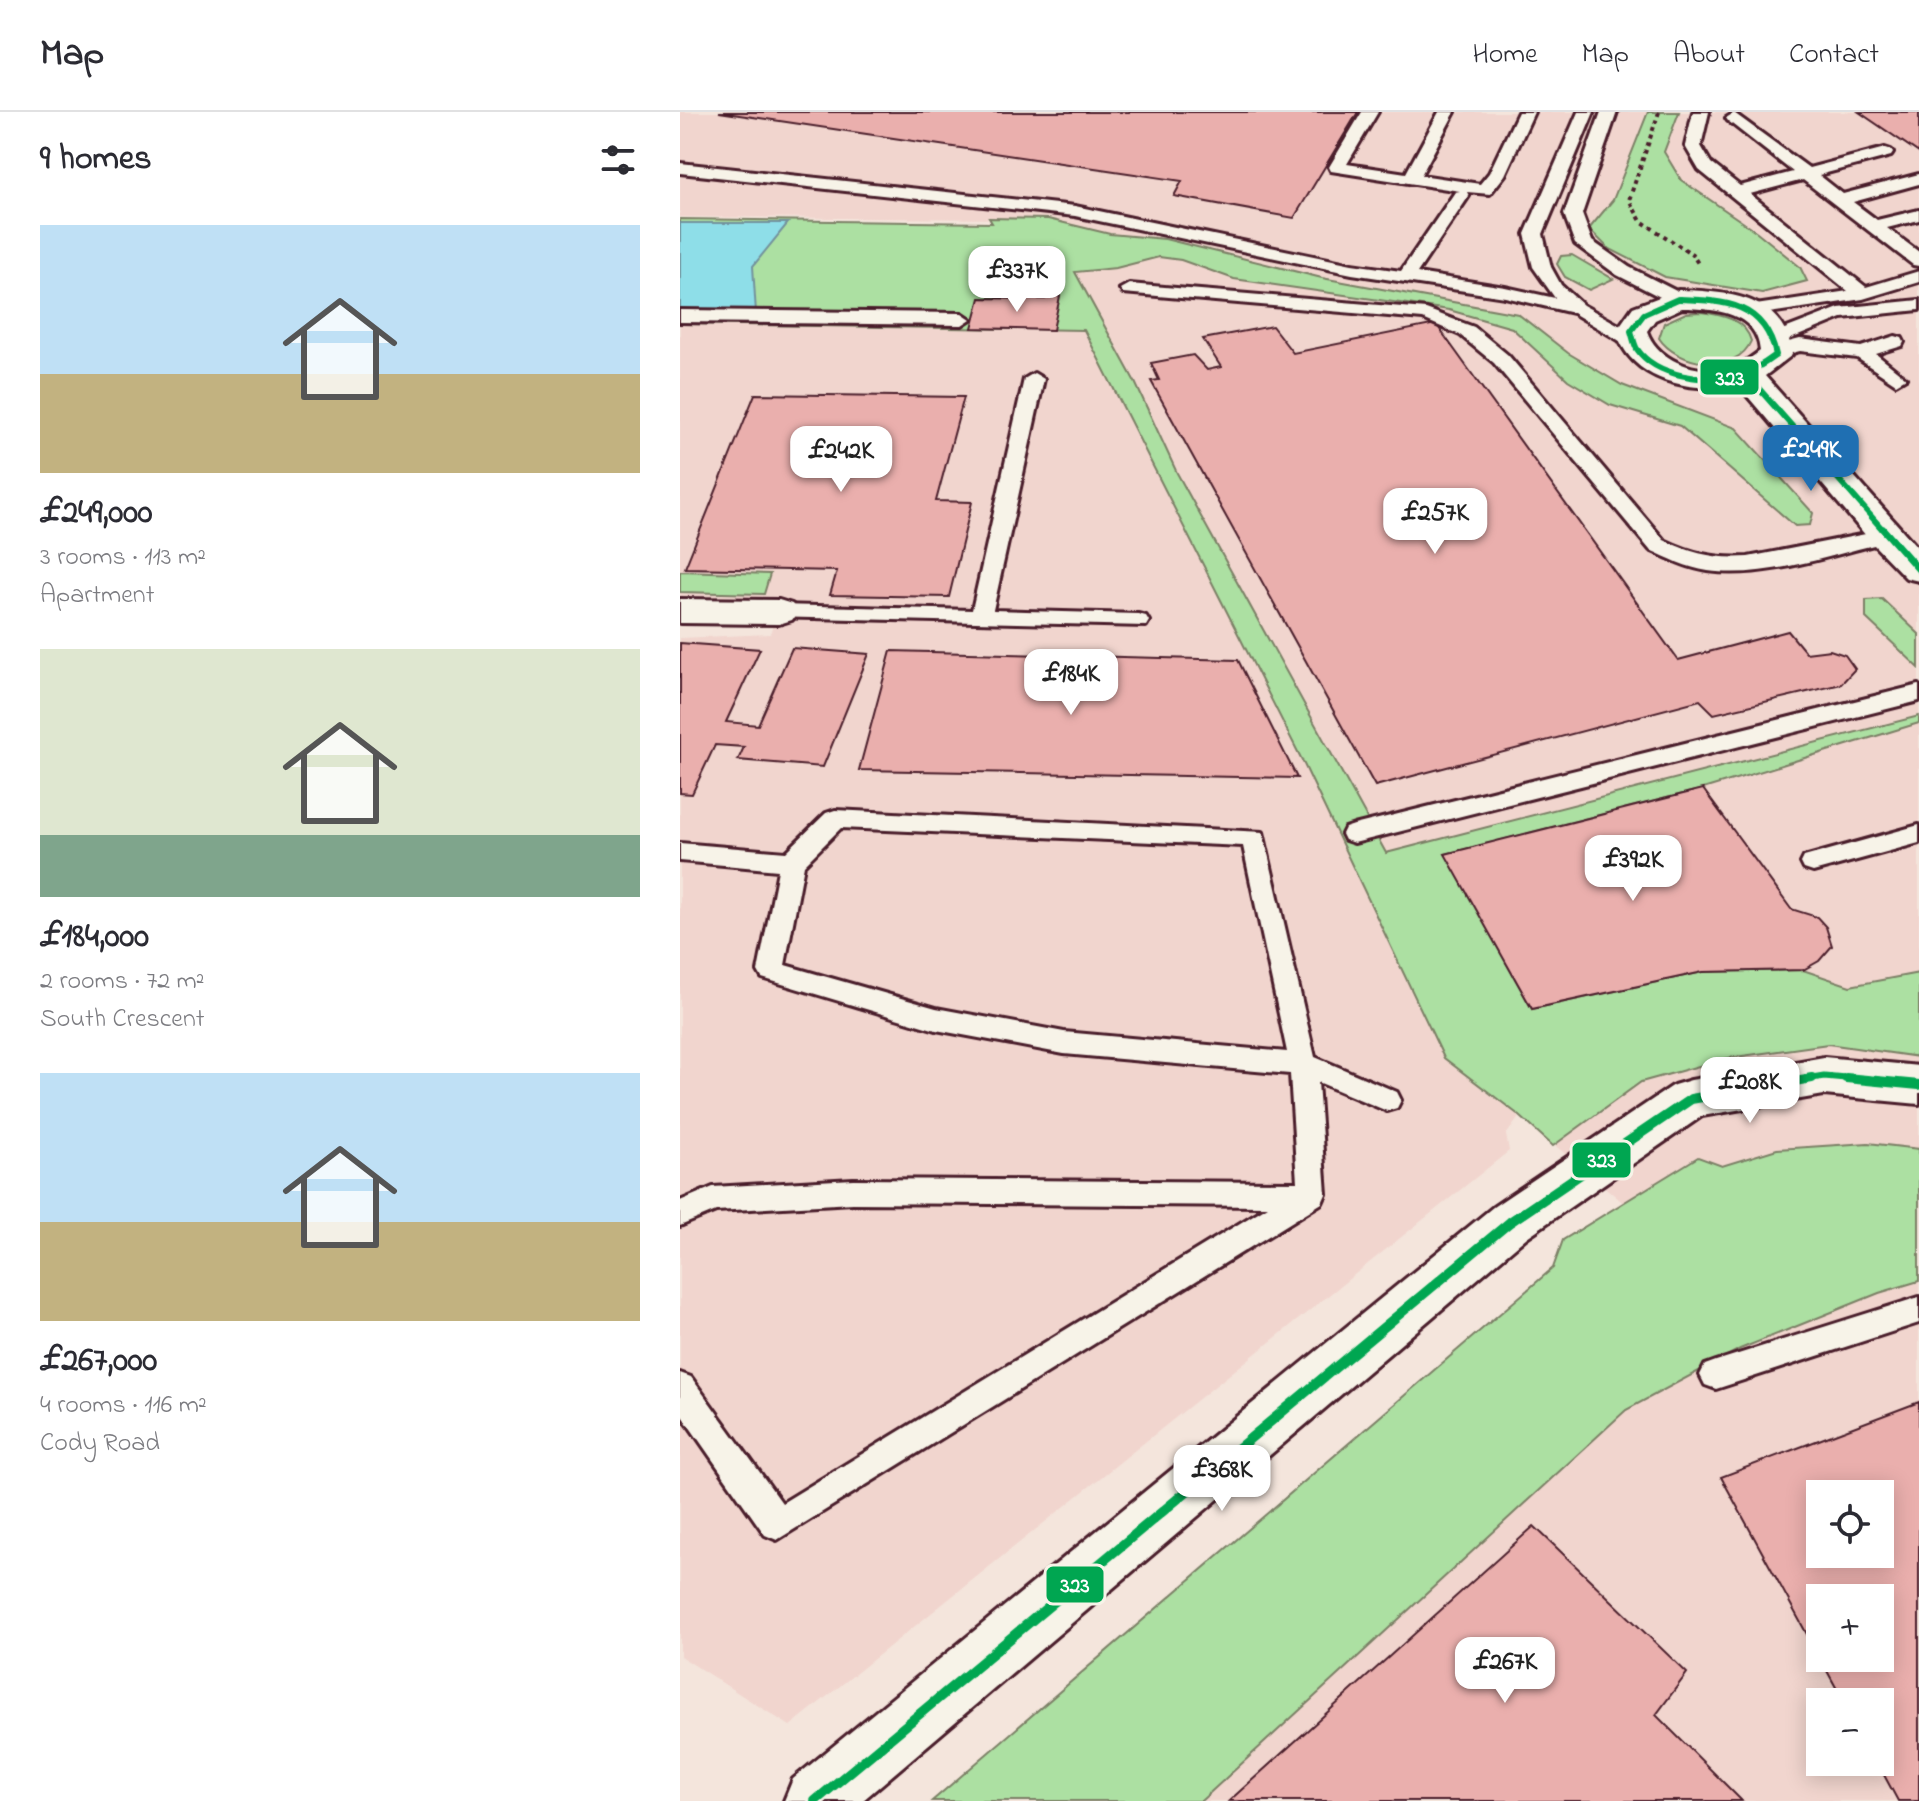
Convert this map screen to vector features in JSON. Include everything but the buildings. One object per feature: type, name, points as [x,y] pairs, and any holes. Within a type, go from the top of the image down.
[{"type":"street","points":[[1678,299],[1727,303],[1749,311],[1772,328],[1776,345],[1764,367],[1747,375],[1724,379],[1672,373],[1640,354],[1632,340],[1632,326],[1640,314],[1678,299]]},
{"type":"street","points":[[1747,375],[1919,570]]},
{"type":"street","points":[[680,611],[779,612]]},
{"type":"street","points":[[815,1801],[1510,1222],[1691,1099],[1824,1076],[1919,1085]]},
{"type":"lane","points":[[1370,112],[1337,167],[1484,190],[1497,175],[1526,112]]},
{"type":"lane","points":[[1411,179],[1447,112]]},
{"type":"lane","points":[[1586,112],[1534,234],[1542,267],[1554,288],[1579,309],[1632,340]]},
{"type":"lane","points":[[1609,112],[1573,214],[1584,244],[1623,271],[1678,299]]},
{"type":"lane","points":[[1749,311],[1863,294],[1918,272],[1874,226],[1758,137],[1713,124],[1693,146],[1697,156],[1863,294]]},
{"type":"lane","points":[[1737,192],[1885,153]]},
{"type":"lane","points":[[680,168],[1075,211],[1352,269],[1505,292],[1579,309]]},
{"type":"lane","points":[[1840,200],[1919,179]]},
{"type":"lane","points":[[1406,277],[1461,196]]},
{"type":"lane","points":[[1874,226],[1919,215]]},
{"type":"lane","points":[[1129,289],[1426,314],[1467,331],[1501,359],[1657,545],[1681,556],[1709,564],[1736,566],[1886,536]]},
{"type":"lane","points":[[1776,345],[1839,313],[1919,305]]},
{"type":"lane","points":[[680,316],[962,319]]},
{"type":"lane","points":[[1862,353],[1895,342]]},
{"type":"lane","points":[[1776,345],[1821,345],[1862,353],[1896,378]]},
{"type":"lane","points":[[981,617],[1034,379]]},
{"type":"lane","points":[[779,612],[1138,621]]},
{"type":"lane","points":[[1354,834],[1919,693]]},
{"type":"lane","points":[[1312,1194],[1303,1064],[1254,838],[835,819],[792,862],[771,971],[936,1019],[1064,1043],[1303,1064],[1387,1100]]},
{"type":"lane","points":[[1813,863],[1919,834]]},
{"type":"lane","points":[[680,852],[792,862]]},
{"type":"lane","points":[[680,1214],[713,1199],[853,1191],[1312,1194]]},
{"type":"lane","points":[[680,1387],[777,1524],[1312,1194]]},
{"type":"lane","points":[[1716,1375],[1919,1310]]},
{"type":"path","points":[[1659,112],[1629,200],[1641,221],[1697,258],[1699,268]]},
{"type":"shaded area","points":[[680,112],[1919,112],[1919,1801],[1201,1801],[1625,1410],[1626,1205],[1520,1116],[1506,1135],[1509,1151],[790,1726],[680,1656],[680,638],[770,634],[781,600],[680,596],[680,324],[1083,330],[1027,219],[680,217]]},
{"type":"green space","points":[[1648,112],[1679,112],[1664,152],[1681,180],[1757,232],[1800,267],[1807,281],[1762,293],[1665,277],[1608,248],[1589,229],[1613,200]]},
{"type":"green space","points":[[989,218],[1048,219],[1110,234],[1165,239],[1322,278],[1518,314],[1568,353],[1622,385],[1736,428],[1813,513],[1810,525],[1795,526],[1680,426],[1610,405],[1568,380],[1512,328],[1449,310],[1234,279],[1181,260],[1159,257],[1116,268],[1075,272],[1135,382],[1177,473],[1386,853],[1919,716],[1919,723],[1703,789],[1446,854],[1532,1009],[1703,972],[1803,970],[1850,986],[1919,973],[1919,1057],[1828,1044],[1728,1058],[1641,1082],[1553,1146],[1520,1116],[1444,1058],[1301,758],[1084,330],[680,324],[680,219],[992,223]]},
{"type":"green space","points":[[1572,255],[1613,279],[1589,290],[1565,277],[1557,264],[1561,256]]},
{"type":"green space","points":[[1701,312],[1724,317],[1744,328],[1751,341],[1744,352],[1720,363],[1706,363],[1679,355],[1659,338],[1664,323],[1686,313]]},
{"type":"green space","points":[[680,571],[770,574],[764,594],[680,592]]},
{"type":"green space","points":[[1882,599],[1919,634],[1919,668],[1866,618],[1866,600]]},
{"type":"green space","points":[[1868,1143],[1919,1149],[1919,1281],[1879,1293],[1740,1349],[1626,1410],[1201,1801],[932,1801],[1553,1268],[1563,1240],[1698,1157],[1722,1166],[1777,1149]]},
{"type":"water","points":[[680,223],[788,223],[753,266],[756,313],[680,311]]},
{"type":"transit line","name":"323","points":[[1678,299],[1727,303],[1754,315],[1765,324],[1776,355],[1749,372],[1722,378],[1690,376],[1646,359],[1637,349],[1631,331],[1644,314],[1678,299]]},
{"type":"transit line","name":"323","points":[[1747,375],[1919,570]]},
{"type":"transit line","name":"323","points":[[815,1801],[1510,1222],[1691,1099],[1824,1076],[1919,1085]]}]
